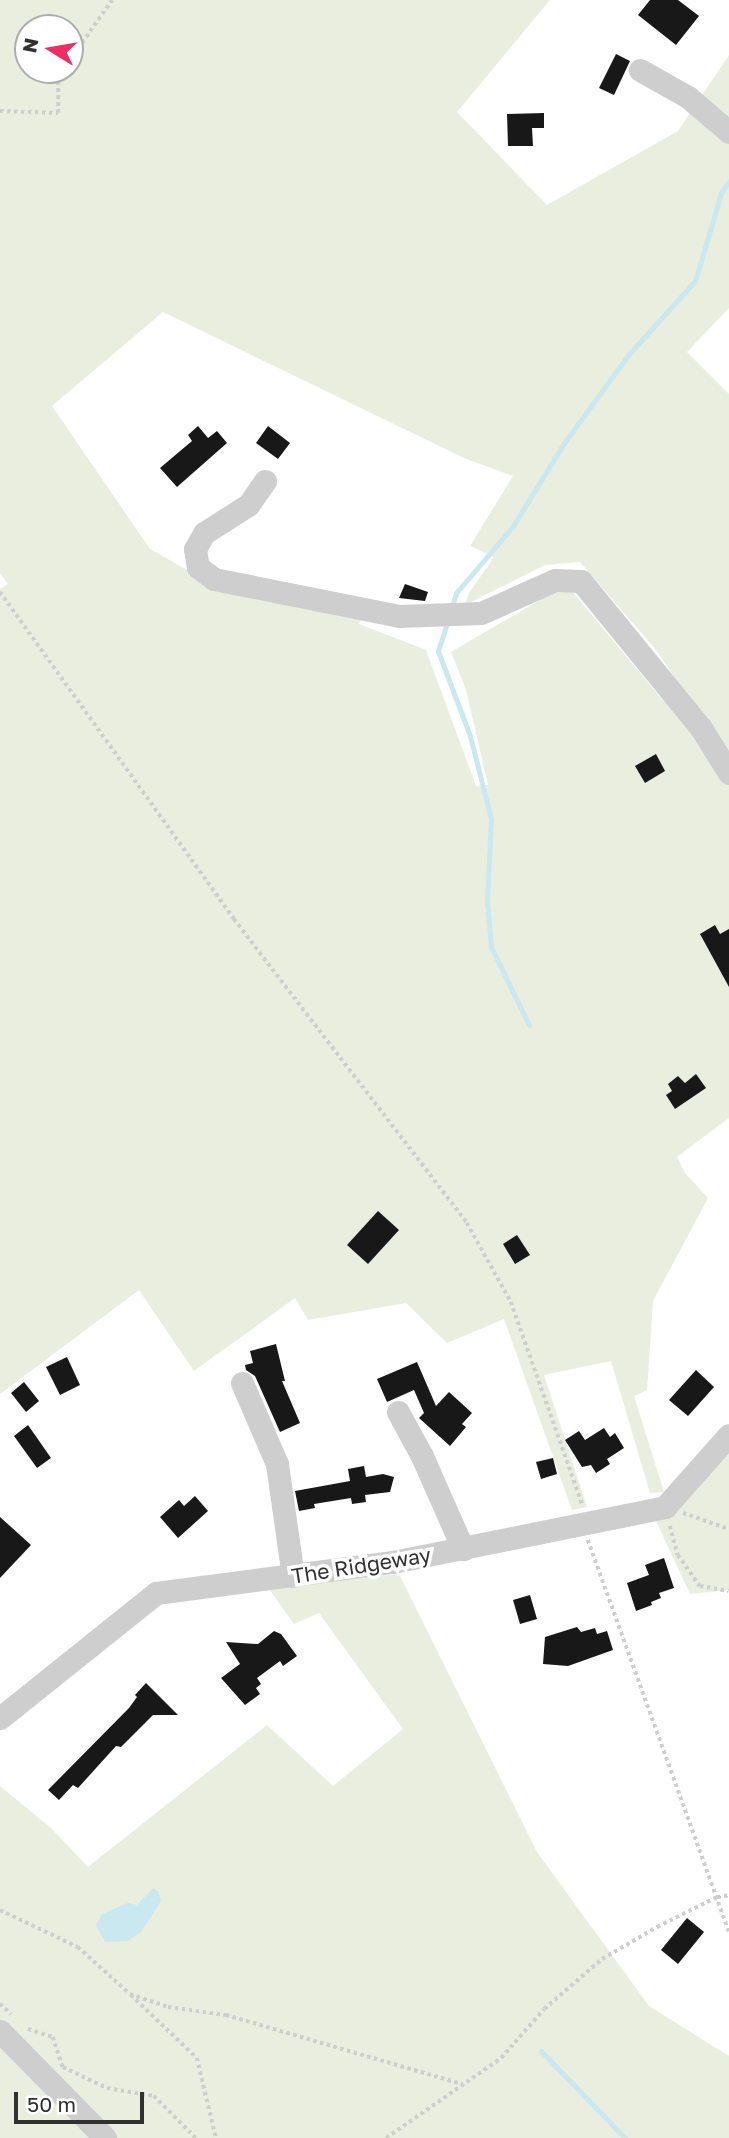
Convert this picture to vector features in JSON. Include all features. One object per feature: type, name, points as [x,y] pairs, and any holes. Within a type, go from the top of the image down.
[{"type":"street","points":[[640,70],[688,97],[729,132]]},
{"type":"street","points":[[265,481],[248,505],[204,533],[195,549],[198,567],[214,579],[399,616],[481,613],[555,580],[581,581],[701,729],[729,773]]},
{"type":"street","points":[[242,1383],[266,1433],[277,1464],[293,1576]]},
{"type":"street","points":[[398,1412],[422,1456],[463,1549]]},
{"type":"street","points":[[665,1507],[729,1434]]},
{"type":"street","name":"The Ridgeway","points":[[0,1718],[156,1593],[293,1576],[463,1549],[665,1507]]},
{"type":"street","points":[[0,2031],[105,2138]]},
{"type":"path","points":[[84,40],[112,0]]},
{"type":"path","points":[[0,111],[58,113],[58,84]]},
{"type":"path","points":[[0,592],[234,919],[467,1223],[511,1302],[585,1524],[729,1931]]},
{"type":"path","points":[[665,1507],[729,1529]]},
{"type":"path","points":[[665,1507],[678,1555],[699,1586],[729,1591]]},
{"type":"path","points":[[386,2138],[501,2058],[544,2009],[602,1959],[717,1897],[729,1895]]},
{"type":"path","points":[[0,1910],[78,1947],[197,2058],[216,2138]]},
{"type":"path","points":[[130,1994],[168,2007],[226,2015],[461,2084]]},
{"type":"path","points":[[0,2004],[29,2030],[53,2037],[63,2067],[107,2088],[154,2096],[196,2138]]},
{"type":"shaded area","points":[[0,0],[550,0],[457,112],[547,205],[678,131],[729,55],[729,308],[687,352],[729,394],[729,759],[657,651],[580,562],[545,565],[465,605],[469,593],[494,557],[470,546],[513,476],[464,458],[163,312],[52,406],[150,549],[228,593],[363,616],[359,624],[426,650],[476,786],[488,785],[466,690],[451,652],[552,593],[571,590],[660,697],[704,744],[729,785],[729,1118],[677,1157],[685,1173],[708,1198],[653,1301],[647,1390],[634,1396],[664,1492],[650,1493],[611,1361],[544,1375],[587,1507],[572,1510],[504,1319],[447,1343],[406,1303],[308,1320],[295,1298],[194,1371],[139,1290],[0,1394],[0,589],[8,584],[0,573]]},
{"type":"shaded area","points":[[729,1441],[729,1590],[690,1594],[656,1521]]},
{"type":"shaded area","points":[[399,1574],[537,1852],[649,2006],[729,2056],[729,2138],[0,2138],[0,1786],[51,1828],[88,1867],[267,1725],[333,1786],[403,1729],[319,1613],[294,1624],[269,1589]]},
{"type":"water","points":[[153,1888],[158,1891],[161,1901],[141,1932],[128,1941],[105,1942],[96,1925],[102,1914],[128,1903],[137,1905]]},
{"type":"building","points":[[650,0],[678,0],[699,16],[676,45],[638,15]]},
{"type":"building","points":[[616,54],[630,61],[614,95],[599,88]]},
{"type":"building","points":[[544,113],[544,128],[532,128],[533,146],[508,146],[507,114]]},
{"type":"building","points":[[198,426],[208,438],[217,431],[227,443],[177,487],[160,468],[192,441],[188,435]]},
{"type":"building","points":[[268,426],[290,443],[278,459],[256,443]]},
{"type":"building","points":[[405,584],[428,592],[425,601],[399,598]]},
{"type":"building","points":[[656,754],[665,771],[645,783],[635,766]]},
{"type":"building","points":[[715,925],[720,934],[729,929],[729,987],[700,934]]},
{"type":"building","points":[[696,1074],[706,1088],[675,1109],[666,1095],[672,1091],[668,1084],[678,1076],[685,1083]]},
{"type":"building","points":[[378,1211],[399,1230],[368,1264],[347,1245]]},
{"type":"building","points":[[517,1235],[530,1255],[515,1264],[503,1244]]},
{"type":"building","points":[[276,1344],[285,1381],[282,1381],[300,1423],[280,1432],[255,1376],[246,1370],[245,1365],[253,1363],[250,1351]]},
{"type":"building","points":[[67,1357],[80,1385],[60,1395],[46,1367]]},
{"type":"building","points":[[417,1362],[436,1406],[449,1392],[472,1413],[462,1424],[466,1427],[450,1446],[419,1418],[424,1413],[414,1390],[387,1402],[377,1379]]},
{"type":"building","points":[[696,1370],[714,1387],[688,1416],[669,1400]]},
{"type":"building","points":[[24,1382],[39,1401],[26,1412],[11,1393]]},
{"type":"building","points":[[28,1425],[51,1458],[37,1468],[14,1436]]},
{"type":"building","points":[[604,1428],[610,1437],[615,1433],[624,1448],[607,1459],[610,1464],[596,1473],[591,1465],[582,1467],[565,1440],[579,1431],[585,1440]]},
{"type":"building","points":[[553,1458],[557,1474],[541,1479],[536,1462]]},
{"type":"building","points":[[364,1466],[366,1477],[383,1474],[394,1477],[390,1492],[365,1495],[366,1502],[352,1504],[351,1498],[314,1504],[315,1508],[299,1511],[295,1491],[350,1481],[348,1469]]},
{"type":"building","points":[[195,1496],[208,1511],[178,1538],[160,1517],[179,1500],[184,1506]]},
{"type":"building","points":[[0,1517],[31,1545],[0,1578]]},
{"type":"building","points":[[664,1558],[674,1588],[659,1593],[661,1598],[636,1611],[627,1583],[649,1575],[645,1565]]},
{"type":"building","points":[[530,1595],[537,1619],[520,1624],[513,1600]]},
{"type":"building","points":[[577,1627],[581,1632],[595,1628],[597,1634],[607,1631],[613,1650],[568,1666],[543,1664],[545,1637]]},
{"type":"building","points":[[274,1631],[281,1634],[297,1656],[283,1666],[280,1661],[257,1678],[261,1684],[256,1688],[260,1694],[245,1705],[221,1678],[240,1664],[226,1642],[258,1644]]},
{"type":"building","points":[[146,1683],[178,1715],[153,1715],[121,1747],[116,1746],[78,1788],[73,1785],[59,1800],[48,1790],[129,1708],[137,1697],[135,1695]]},
{"type":"building","points":[[687,1918],[704,1932],[678,1964],[661,1950]]},
{"type":"waterway","points":[[452,607],[456,593],[513,526],[564,443],[629,354],[695,281],[721,193],[729,181]]},
{"type":"waterway","points":[[448,620],[438,651],[470,736],[491,819],[487,901],[491,947],[529,1025]]},
{"type":"waterway","points":[[541,2051],[625,2138]]}]
